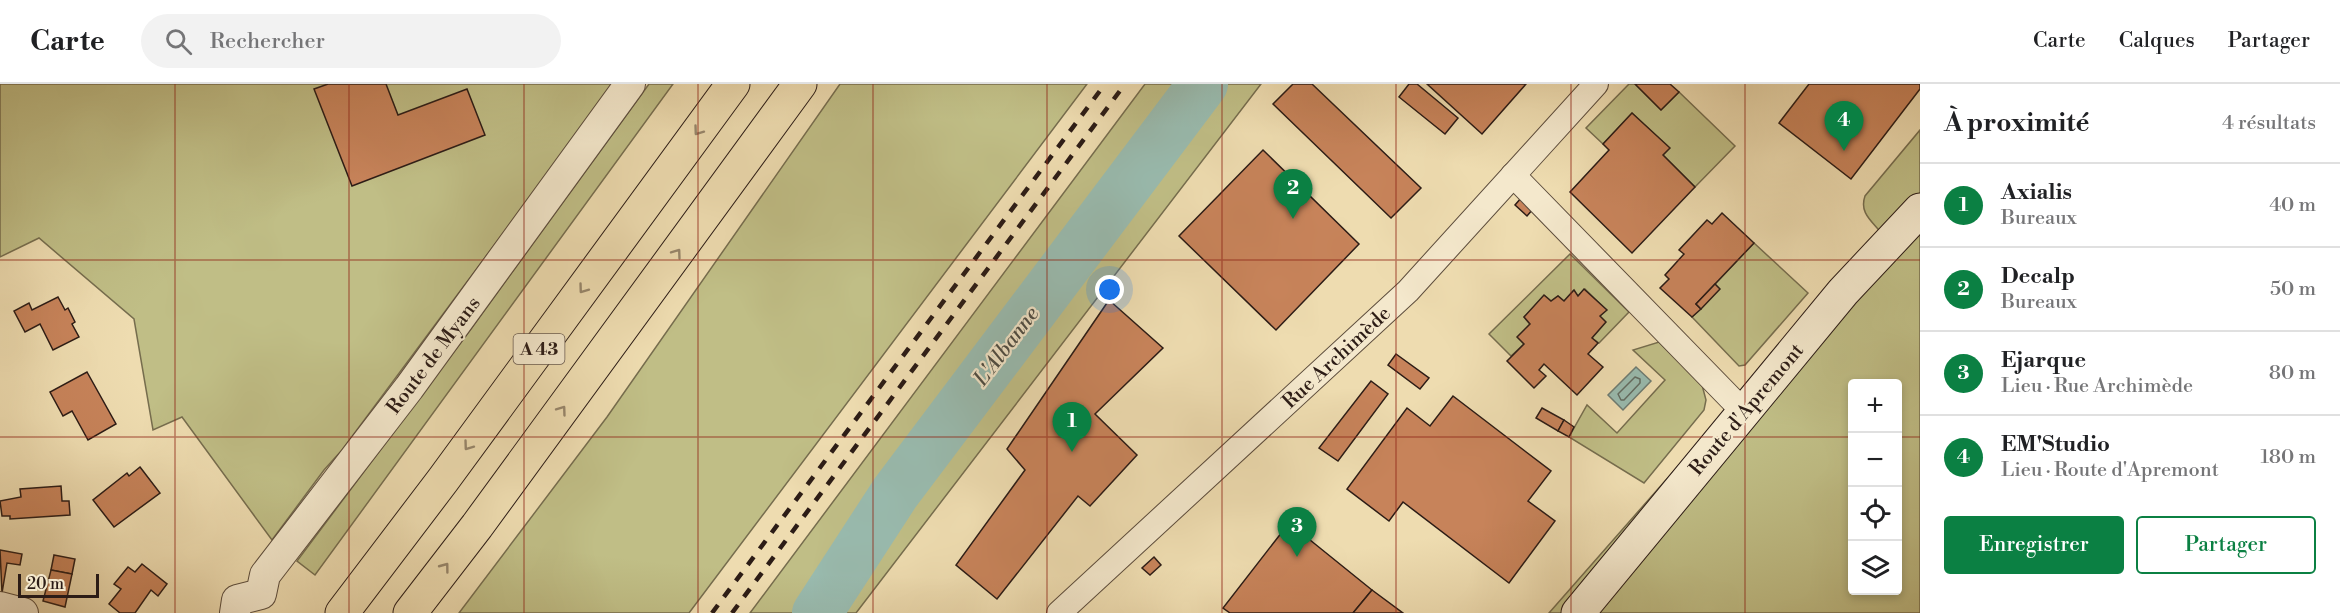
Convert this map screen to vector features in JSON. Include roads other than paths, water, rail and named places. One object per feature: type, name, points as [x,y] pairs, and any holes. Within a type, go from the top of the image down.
[{"type":"highway","name":"A 43","points":[[342,613],[450,470],[732,84]]},
{"type":"highway","name":"A 43","points":[[410,613],[800,84]]},
{"type":"main road","name":"Route d'Apremont","points":[[1578,613],[1843,292],[1920,210]]},
{"type":"street","name":"Route de Myans","points":[[235,613],[237,600],[261,594],[265,575],[416,378],[630,84]]},
{"type":"street","name":"Rue Archimède","points":[[1059,613],[1408,291],[1596,84]]},
{"type":"street","points":[[1513,175],[1744,412]]},
{"type":"street","points":[[0,607],[23,613]]},
{"type":"water","points":[[1636,367],[1651,381],[1623,410],[1608,395]]},
{"type":"waterway","name":"L'Albanne","points":[[817,613],[895,493],[1203,84]]},
{"type":"railway","points":[[712,613],[1105,84]]},
{"type":"railway","points":[[732,613],[1125,84]]},
{"type":"place","name":"EM'Studio","points":[[1844,151]]},
{"type":"place","name":"Decalp","points":[[1293,219]]},
{"type":"place","name":"Axialis","points":[[1072,452]]},
{"type":"place","name":"Ejarque","points":[[1297,557]]}]
